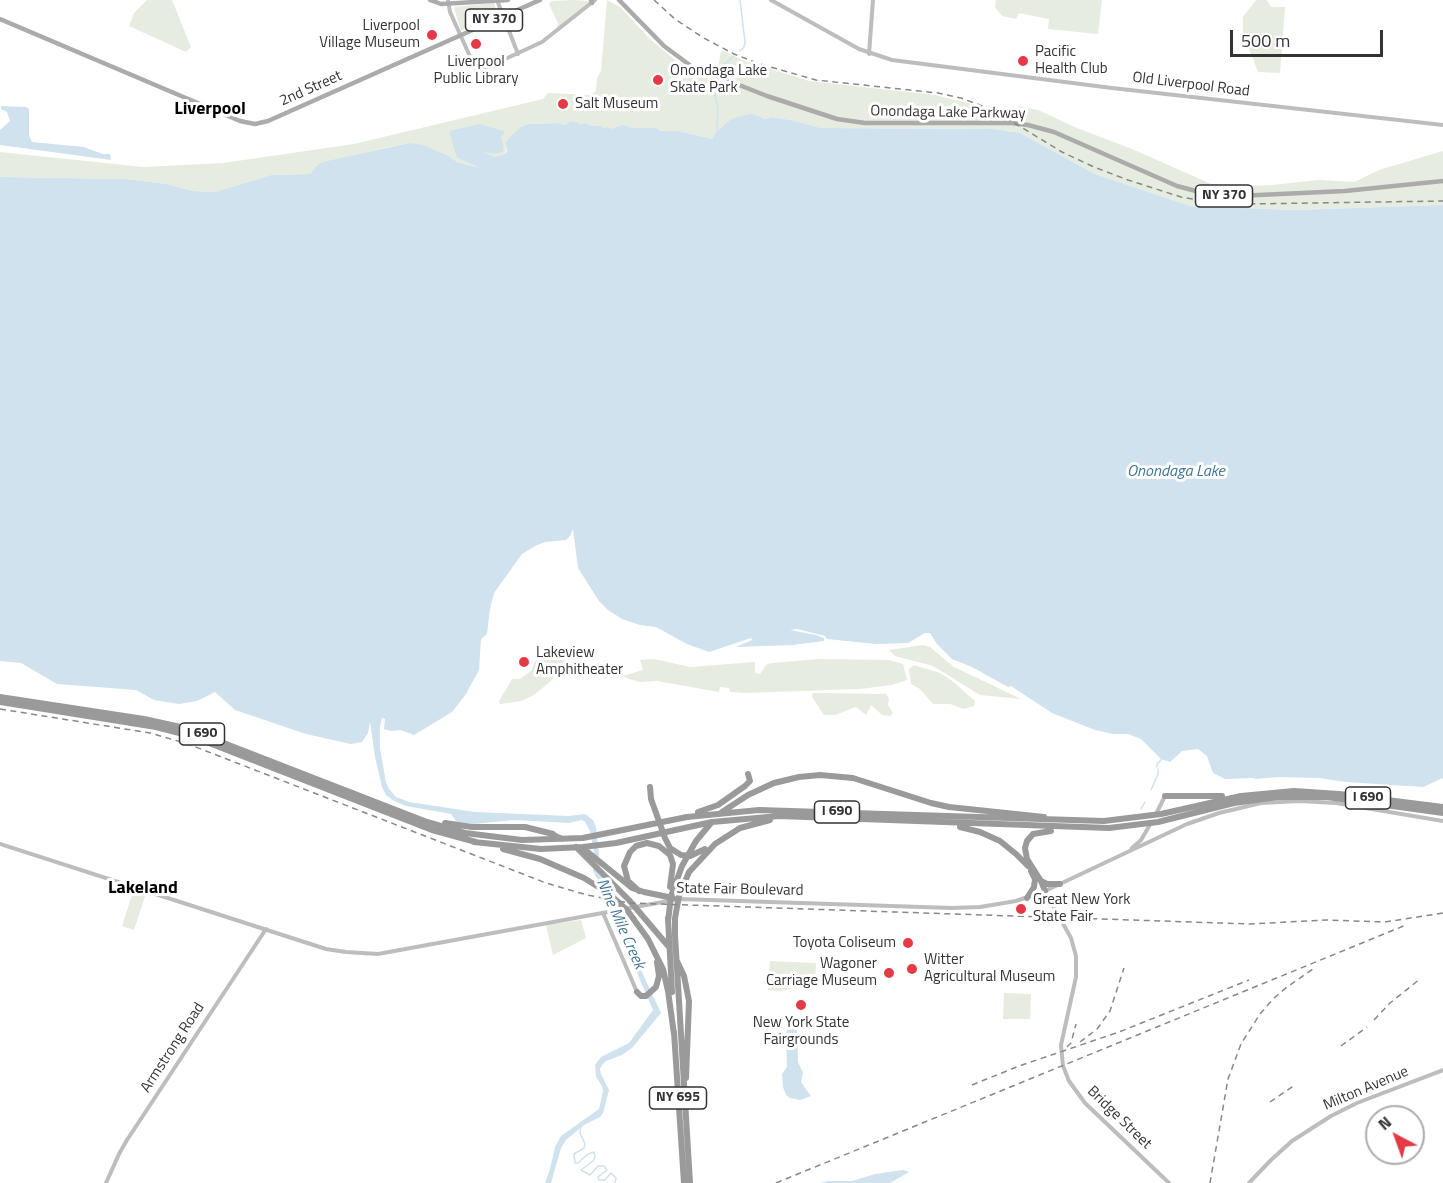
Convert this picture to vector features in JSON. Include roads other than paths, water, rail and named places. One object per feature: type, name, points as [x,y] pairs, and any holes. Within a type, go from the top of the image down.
[{"type":"highway","name":"I 690","points":[[0,697],[152,720],[185,728],[441,826],[488,837],[533,841],[588,837],[671,820],[759,810],[1075,821],[1117,820],[1149,817],[1247,795],[1314,791],[1443,807]]},
{"type":"highway","name":"I 690","points":[[0,702],[156,727],[191,736],[432,830],[474,842],[541,849],[602,845],[691,826],[757,817],[1108,828],[1147,826],[1246,801],[1290,796],[1327,797],[1443,813]]},
{"type":"highway","points":[[671,820],[717,805],[749,782],[748,774]]},
{"type":"highway","points":[[668,922],[673,890],[688,853],[714,820],[747,795],[785,780],[809,776],[836,776],[864,781],[949,807],[1075,821]]},
{"type":"highway","points":[[650,786],[651,799],[664,838],[675,852],[690,856],[700,853],[740,828],[765,820],[805,818]]},
{"type":"highway","points":[[1165,796],[1200,798],[1247,795]]},
{"type":"highway","points":[[393,809],[452,825],[525,827],[551,834],[582,848],[639,891],[664,898],[679,899]]},
{"type":"highway","points":[[940,823],[968,828],[990,836],[1016,854],[1045,891]]},
{"type":"highway","points":[[639,891],[628,881],[625,871],[627,855],[636,846],[652,838],[691,826]]},
{"type":"highway","points":[[1045,891],[1025,853],[1027,841],[1033,834],[1047,831],[1108,828]]},
{"type":"highway","points":[[551,834],[582,852],[629,900],[672,951],[684,976],[689,1005],[686,1069],[687,1135]]},
{"type":"highway","points":[[687,1135],[675,918],[681,888],[695,864],[723,837]]},
{"type":"highway","points":[[474,842],[540,859],[581,876],[609,893],[635,919],[656,953],[665,977],[674,1034]]},
{"type":"highway","points":[[636,846],[650,843],[659,846],[666,851],[672,861],[668,922],[674,1034]]},
{"type":"highway","points":[[1027,898],[1034,887],[1035,879],[1031,871]]},
{"type":"highway","points":[[1041,880],[1047,884],[1060,884]]},
{"type":"highway","points":[[637,992],[641,996],[646,996],[653,990],[658,980],[658,969],[647,936]]},
{"type":"highway","name":"NY 695","points":[[674,1034],[690,1183]]},
{"type":"highway","name":"NY 695","points":[[684,1183],[687,1135]]},
{"type":"main road","points":[[430,0],[435,3],[508,0]]},
{"type":"main road","points":[[497,0],[518,54]]},
{"type":"main road","name":"2nd Street","points":[[0,19],[240,121],[255,124],[268,121],[540,0]]},
{"type":"main road","name":"Onondaga Lake Parkway","points":[[621,0],[670,51],[691,66],[820,115],[845,121],[1011,123],[1039,128],[1177,186],[1211,195],[1345,191],[1443,181]]},
{"type":"main road","name":"Old Liverpool Road","points":[[771,0],[869,54],[892,60],[1041,80],[1443,125]]},
{"type":"main road","points":[[869,54],[873,0]]},
{"type":"main road","points":[[448,2],[450,12],[477,72],[550,37],[593,1]]},
{"type":"main road","points":[[1127,852],[1141,840],[1165,796]]},
{"type":"main road","name":"State Fair Boulevard","points":[[679,899],[958,908],[987,906],[1027,898],[1045,891],[1150,841],[1219,813],[1241,807],[1275,802],[1336,803],[1443,821]]},
{"type":"main road","points":[[1147,826],[1150,841]]},
{"type":"main road","name":"State Fair Boulevard","points":[[0,844],[333,950],[378,954],[622,909],[664,898]]},
{"type":"main road","name":"Bridge Street","points":[[1045,891],[1071,938],[1076,956],[1076,977],[1062,1035],[1061,1054],[1065,1072],[1074,1090],[1085,1103],[1169,1183]]},
{"type":"main road","points":[[605,912],[637,992]]},
{"type":"main road","name":"Armstrong Road","points":[[106,1183],[118,1154],[266,929]]},
{"type":"main road","name":"Milton Avenue","points":[[1249,1183],[1292,1141],[1331,1116],[1357,1103],[1443,1070]]},
{"type":"water","points":[[1,106],[29,109],[29,135],[32,142],[84,147],[103,154],[110,154],[111,160],[0,145],[0,130],[10,121],[7,112],[1,109]]},
{"type":"water","name":"Onondaga Lake","points":[[749,114],[765,119],[771,117],[791,120],[821,128],[994,129],[1020,133],[1095,174],[1190,206],[1294,210],[1443,205],[1443,778],[1423,787],[1319,778],[1225,779],[1213,773],[1207,756],[1198,749],[1182,751],[1170,762],[1161,759],[1141,739],[1128,734],[1113,734],[1095,730],[1052,713],[1011,686],[1008,687],[952,659],[930,633],[925,633],[908,643],[876,644],[827,639],[825,636],[797,629],[790,630],[816,635],[824,638],[824,641],[793,645],[736,647],[752,640],[751,638],[709,652],[687,644],[656,627],[622,619],[608,610],[599,601],[578,568],[573,529],[566,540],[545,542],[535,546],[522,554],[494,593],[487,634],[481,639],[479,670],[466,694],[452,712],[414,735],[400,730],[384,729],[385,719],[382,718],[380,748],[389,789],[396,797],[409,802],[475,812],[569,816],[585,814],[593,820],[596,827],[601,875],[610,891],[636,959],[661,1013],[632,1048],[602,1065],[601,1074],[609,1090],[603,1113],[566,1140],[561,1148],[551,1183],[545,1183],[555,1147],[561,1136],[599,1109],[603,1091],[596,1077],[595,1065],[601,1057],[629,1043],[653,1010],[614,920],[607,898],[593,871],[594,852],[590,831],[585,822],[582,820],[569,823],[514,820],[474,824],[457,822],[451,814],[406,806],[394,801],[386,795],[382,787],[370,722],[368,733],[362,742],[351,744],[306,734],[235,710],[215,692],[197,701],[179,704],[154,700],[136,690],[57,684],[21,663],[0,661],[0,177],[127,179],[167,184],[193,191],[215,192],[271,175],[310,174],[316,166],[323,162],[409,143],[423,145],[457,162],[480,168],[457,158],[450,135],[450,131],[479,124],[504,131],[501,137],[503,152],[493,154],[484,152],[494,157],[505,154],[509,138],[521,127],[529,124],[565,125],[570,121],[581,125],[585,123],[600,126],[605,129],[623,125],[632,128],[657,128],[660,131],[679,131],[712,139],[716,132],[731,119]]},
{"type":"water","points":[[789,1024],[797,1026],[798,1062],[803,1073],[801,1082],[811,1096],[800,1100],[786,1095],[783,1087],[782,1074],[787,1067],[786,1033]]},
{"type":"water","points":[[903,1170],[909,1172],[890,1183],[820,1183],[852,1181],[875,1174]]},
{"type":"waterway","points":[[740,0],[745,42],[740,51]]},
{"type":"waterway","points":[[717,130],[718,106],[715,89],[718,73],[721,67],[734,56]]},
{"type":"waterway","points":[[1157,767],[1163,758]]},
{"type":"waterway","points":[[1151,790],[1158,769]]},
{"type":"waterway","points":[[1141,809],[1145,802]]},
{"type":"waterway","points":[[581,1126],[580,1133],[585,1144],[584,1148],[574,1154],[575,1163],[594,1152],[593,1161],[581,1170],[590,1175],[598,1166],[604,1166],[607,1170],[598,1177],[599,1180],[605,1180],[611,1173],[616,1178],[615,1183]]},
{"type":"railway","points":[[654,0],[675,19],[702,37],[734,54],[760,64],[816,80],[938,93],[961,98],[993,110],[1062,152],[1094,167],[1181,197],[1216,203],[1247,204],[1443,201]]},
{"type":"railway","points":[[0,709],[150,733],[188,744],[546,883],[587,895],[629,903],[1250,924],[1326,920],[1385,922],[1443,913]]},
{"type":"railway","points":[[776,1183],[1406,925]]},
{"type":"railway","points":[[1080,1042],[1097,1029],[1110,1011],[1124,968]]},
{"type":"railway","points":[[1210,1183],[1228,1079],[1241,1044],[1260,1014],[1273,999],[1313,969]]},
{"type":"railway","points":[[1374,1020],[1390,1003],[1420,979]]},
{"type":"railway","points":[[972,1085],[1019,1066],[1119,1032],[1249,980]]},
{"type":"railway","points":[[1067,1047],[1071,1043],[1076,1024]]},
{"type":"railway","points":[[1341,1046],[1367,1027]]},
{"type":"railway","points":[[1270,1102],[1295,1085]]},
{"type":"place","name":"Liverpool Village Museum","points":[[432,35]]},
{"type":"place","name":"Liverpool Public Library","points":[[476,44]]},
{"type":"place","name":"Pacific Health Club","points":[[1023,61]]},
{"type":"place","name":"Onondaga Lake Skate Park","points":[[658,80]]},
{"type":"place","name":"Salt Museum","points":[[563,104]]},
{"type":"place","name":"Lakeview Amphitheater","points":[[524,662]]},
{"type":"place","name":"Great New York State Fair","points":[[1021,909]]},
{"type":"place","name":"Toyota Coliseum","points":[[908,943]]},
{"type":"place","name":"Witter Agricultural Museum","points":[[912,969]]},
{"type":"place","name":"Wagoner Carriage Museum","points":[[889,973]]},
{"type":"place","name":"New York State Fairgrounds","points":[[801,1005]]},
{"type":"district","name":"Liverpool","points":[[210,110]]},
{"type":"district","name":"Lakeland","points":[[143,889]]},
{"type":"water label","name":"Nine Mile Creek","points":[[620,924]]}]
